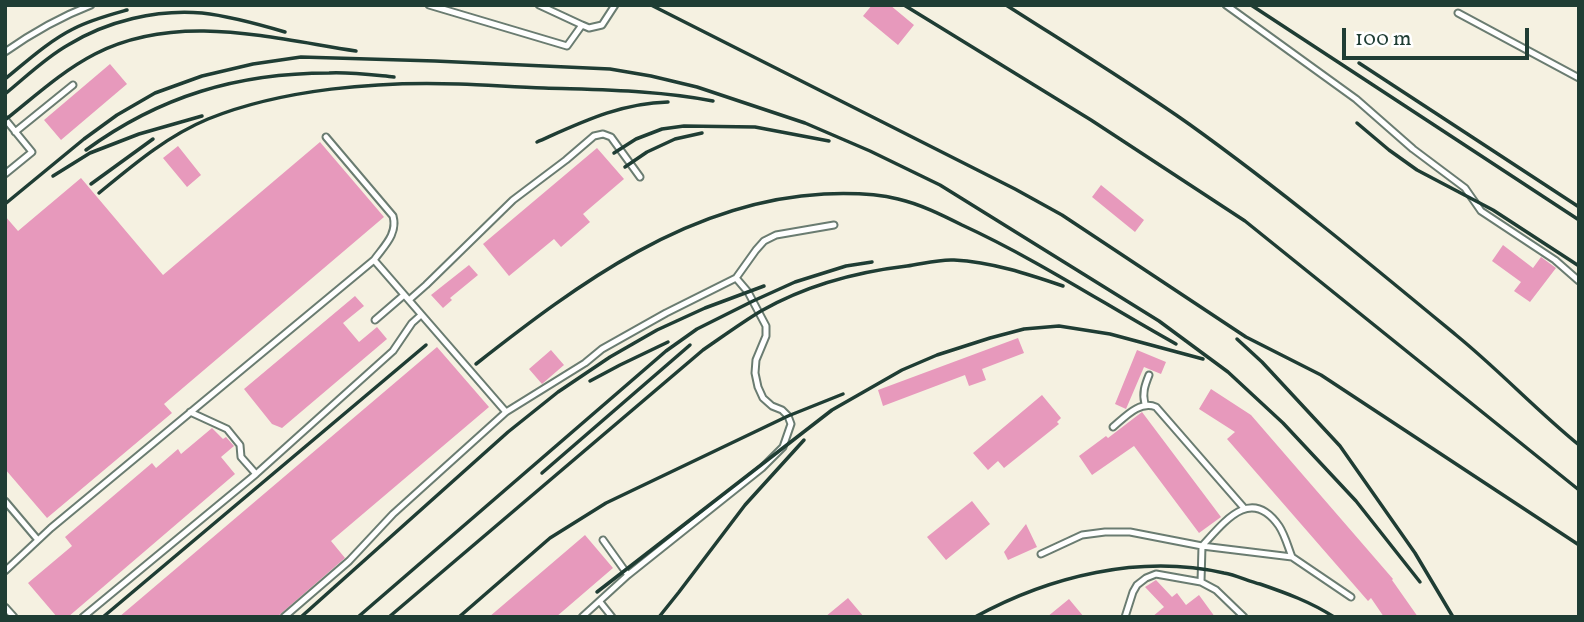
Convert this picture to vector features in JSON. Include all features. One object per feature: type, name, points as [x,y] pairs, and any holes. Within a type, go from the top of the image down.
[{"type":"lane","points":[[5,51],[32,33],[90,5]]},
{"type":"lane","points":[[429,5],[567,46],[582,25]]},
{"type":"lane","points":[[539,5],[589,28],[602,25],[615,5]]},
{"type":"lane","points":[[1226,5],[1356,99],[1413,149],[1465,188],[1481,211],[1555,260],[1579,281]]},
{"type":"lane","points":[[1458,13],[1579,78]]},
{"type":"lane","points":[[15,132],[73,85]]},
{"type":"lane","points":[[5,119],[32,152],[5,174]]},
{"type":"lane","points":[[375,320],[426,285],[513,200],[594,136],[603,134],[611,137],[640,177]]},
{"type":"lane","points":[[5,571],[38,540],[374,260],[393,234],[396,225],[393,216],[326,137]]},
{"type":"lane","points":[[284,617],[349,561],[393,514],[506,412],[603,349],[736,278],[764,241],[776,235],[834,225]]},
{"type":"lane","points":[[374,260],[506,412]]},
{"type":"lane","points":[[582,617],[628,575],[762,468],[783,447],[789,434],[791,424],[788,416],[763,398],[758,387],[756,360],[766,336],[766,326],[748,292],[736,278]]},
{"type":"lane","points":[[83,617],[256,474],[393,351],[412,323],[421,315]]},
{"type":"lane","points":[[1145,404],[1143,389],[1149,374]]},
{"type":"lane","points":[[1113,427],[1145,404],[1156,407],[1244,508]]},
{"type":"lane","points":[[190,412],[227,429],[240,445],[241,457],[256,474]]},
{"type":"lane","points":[[5,501],[38,540]]},
{"type":"lane","points":[[1201,582],[1202,546],[1244,508],[1256,507],[1267,512],[1281,528],[1292,557]]},
{"type":"lane","points":[[1041,554],[1082,534],[1130,532],[1202,546],[1292,557],[1351,597]]},
{"type":"lane","points":[[603,540],[628,575]]},
{"type":"lane","points":[[1125,617],[1137,585],[1156,574],[1201,582],[1216,590],[1244,617]]},
{"type":"lane","points":[[600,602],[612,617]]},
{"type":"lane","points":[[5,607],[14,617]]},
{"type":"building","points":[[872,5],[890,5],[914,25],[898,45],[863,16]]},
{"type":"building","points":[[110,64],[127,84],[61,140],[44,120]]},
{"type":"building","points":[[320,142],[384,217],[164,404],[172,413],[47,518],[5,469],[5,216],[18,231],[81,178],[163,275]]},
{"type":"building","points":[[178,146],[201,175],[187,187],[163,158]]},
{"type":"building","points":[[597,148],[624,179],[583,214],[590,222],[561,247],[554,239],[509,276],[483,244]]},
{"type":"building","points":[[1101,185],[1144,220],[1135,232],[1092,197]]},
{"type":"building","points":[[1503,245],[1533,268],[1541,257],[1556,268],[1530,302],[1514,291],[1521,282],[1492,261]]},
{"type":"building","points":[[469,265],[478,275],[450,298],[452,300],[443,308],[431,295]]},
{"type":"building","points":[[355,296],[364,306],[343,323],[359,342],[377,327],[387,339],[282,428],[272,424],[244,389]]},
{"type":"building","points":[[1018,338],[1024,353],[982,369],[986,380],[969,386],[965,375],[883,406],[878,390]]},
{"type":"building","points":[[437,347],[489,407],[331,541],[345,558],[277,617],[119,617]]},
{"type":"building","points":[[551,350],[564,365],[542,384],[529,369]]},
{"type":"building","points":[[1137,350],[1166,362],[1161,374],[1144,367],[1126,409],[1115,404]]},
{"type":"building","points":[[1211,389],[1251,415],[1393,579],[1418,617],[1384,617],[1371,598],[1368,601],[1227,439],[1235,432],[1199,409]]},
{"type":"building","points":[[1042,395],[1061,418],[1057,422],[1059,424],[1004,468],[998,461],[988,470],[973,453]]},
{"type":"building","points":[[1142,412],[1221,517],[1199,533],[1134,446],[1092,475],[1079,456]]},
{"type":"building","points":[[212,428],[234,446],[221,457],[235,474],[68,617],[57,617],[28,583],[72,546],[65,537],[152,463],[156,468],[178,449],[181,454]]},
{"type":"building","points":[[972,501],[990,524],[946,560],[927,537]]},
{"type":"building","points":[[1026,524],[1037,547],[1008,560],[1004,552]]},
{"type":"building","points":[[585,535],[613,568],[556,617],[489,617]]},
{"type":"building","points":[[1156,580],[1172,597],[1177,593],[1186,605],[1199,595],[1215,617],[1152,617],[1164,607],[1145,587]]},
{"type":"building","points":[[848,598],[864,617],[825,617]]},
{"type":"building","points":[[1069,599],[1084,617],[1047,617]]},
{"type":"railway","points":[[651,5],[1062,215],[1246,337],[1321,375],[1579,545]]},
{"type":"railway","points":[[904,5],[1091,120],[1245,221],[1579,490]]},
{"type":"railway","points":[[1006,5],[1166,108],[1257,175],[1456,335],[1579,445]]},
{"type":"railway","points":[[1251,5],[1579,220]]},
{"type":"railway","points":[[5,79],[64,34],[93,20],[127,10]]},
{"type":"railway","points":[[5,94],[68,45],[99,29],[133,18],[168,13],[202,13],[285,32]]},
{"type":"railway","points":[[5,120],[71,68],[95,54],[126,41],[158,34],[224,32],[356,51]]},
{"type":"railway","points":[[5,204],[84,139],[117,115],[155,93],[202,76],[253,64],[301,57],[610,69],[697,87],[805,123],[940,185],[1159,321],[1228,372],[1283,423],[1356,501],[1420,582]]},
{"type":"railway","points":[[1359,63],[1579,207]]},
{"type":"railway","points":[[86,150],[142,115],[201,91],[232,83],[295,74],[345,73],[394,77]]},
{"type":"railway","points":[[99,193],[151,152],[208,119],[267,100],[331,89],[428,83],[628,91],[713,101]]},
{"type":"railway","points":[[537,142],[617,110],[668,102]]},
{"type":"railway","points":[[53,176],[90,153],[139,134],[202,116]]},
{"type":"railway","points":[[1357,123],[1417,170],[1493,210],[1579,266]]},
{"type":"railway","points":[[614,153],[636,139],[662,129],[684,126],[755,127],[829,141]]},
{"type":"railway","points":[[625,167],[647,152],[675,139],[702,133]]},
{"type":"railway","points":[[91,184],[153,139]]},
{"type":"railway","points":[[476,364],[595,277],[681,230],[727,212],[774,200],[824,194],[889,197],[931,210],[1017,252],[1176,344]]},
{"type":"railway","points":[[389,617],[703,350],[778,302],[813,287],[850,276],[948,260],[996,266],[1063,286]]},
{"type":"railway","points":[[358,617],[666,351],[697,329],[795,282],[846,266],[872,262]]},
{"type":"railway","points":[[301,617],[508,432],[558,392],[657,330],[764,286]]},
{"type":"railway","points":[[597,592],[832,410],[902,370],[937,355],[1024,329],[1059,326],[1110,334],[1203,359]]},
{"type":"railway","points":[[1237,339],[1340,446],[1415,553],[1453,617]]},
{"type":"railway","points":[[590,381],[668,342]]},
{"type":"railway","points":[[103,617],[426,345]]},
{"type":"railway","points":[[542,473],[690,345]]},
{"type":"railway","points":[[459,617],[550,538],[606,503],[788,416],[843,394]]},
{"type":"railway","points":[[659,617],[745,505],[804,440]]},
{"type":"railway","points":[[975,617],[1034,590],[1065,580],[1096,572],[1160,566],[1233,575],[1298,598],[1334,617]]}]
